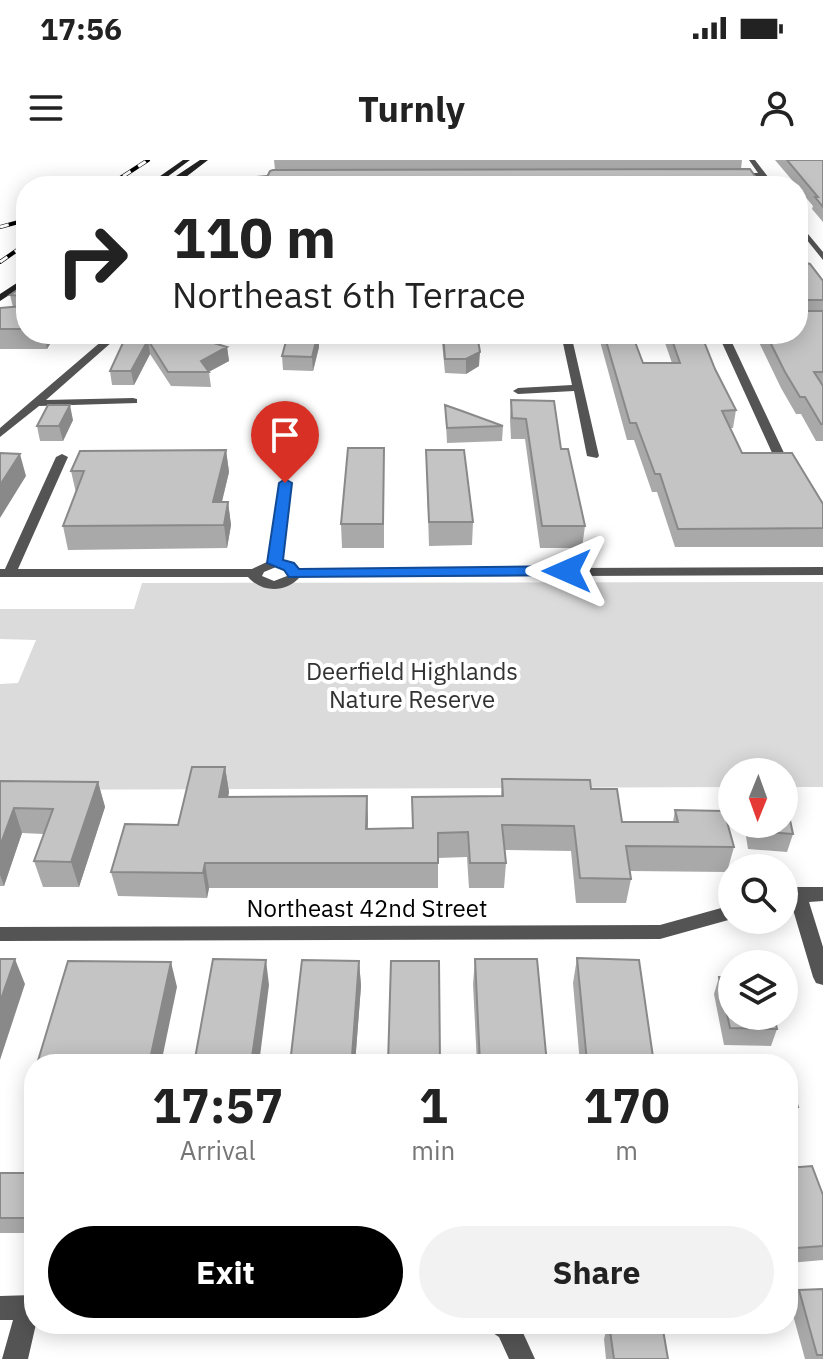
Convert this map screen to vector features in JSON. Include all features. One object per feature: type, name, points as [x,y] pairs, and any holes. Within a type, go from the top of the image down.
[{"type":"main road","points":[[164,176],[187,160]]},
{"type":"main road","points":[[182,176],[205,160]]},
{"type":"street","points":[[752,160],[763,175]]},
{"type":"street","points":[[720,175],[763,175]]},
{"type":"street","points":[[808,241],[821,263]]},
{"type":"street","points":[[0,434],[104,344]]},
{"type":"street","points":[[568,344],[593,456]]},
{"type":"street","points":[[728,344],[779,455]]},
{"type":"street","points":[[518,391],[579,388]]},
{"type":"street","points":[[36,403],[133,401]]},
{"type":"street","points":[[62,457],[5,573],[255,573],[275,563],[289,566],[294,573]]},
{"type":"street","points":[[275,563],[285,483]]},
{"type":"street","points":[[294,573],[823,571]]},
{"type":"street","points":[[255,573],[258,582],[273,586],[288,582],[294,573]]},
{"type":"street","points":[[798,895],[823,894]]},
{"type":"street","points":[[798,915],[823,977]]},
{"type":"street","name":"Northeast 42nd Street","points":[[0,934],[660,932],[718,916]]},
{"type":"street","points":[[0,1308],[24,1307]]},
{"type":"street","points":[[15,1359],[24,1330]]},
{"type":"street","points":[[509,1334],[522,1359]]},
{"type":"green space","name":"Deerfield Highlands Nature Reserve","points":[[823,582],[823,787],[798,787],[798,758],[718,758],[718,787],[0,790],[0,684],[18,683],[36,640],[0,639],[0,609],[134,609],[142,583]]},
{"type":"building","points":[[787,160],[823,160],[823,207],[808,185],[808,176],[800,176]]},
{"type":"building","points":[[750,169],[755,176],[268,176],[273,170]]},
{"type":"building","points":[[808,264],[823,281],[823,300],[808,300]]},
{"type":"building","points":[[16,307],[16,329],[0,329],[0,308]]},
{"type":"building","points":[[808,311],[823,311],[823,372],[814,372],[823,386],[823,424],[805,397],[800,397],[771,344],[808,344]]},
{"type":"building","points":[[122,344],[146,344],[131,371],[110,371]]},
{"type":"building","points":[[150,344],[217,344],[227,347],[201,361],[209,372],[168,372]]},
{"type":"building","points":[[285,344],[315,344],[312,357],[282,356]]},
{"type":"building","points":[[444,344],[479,344],[480,352],[466,359],[445,359]]},
{"type":"building","points":[[607,344],[636,344],[643,363],[680,363],[673,344],[705,344],[736,410],[722,411],[742,453],[792,453],[823,504],[823,528],[678,529],[660,474],[655,474],[636,423],[630,423]]},
{"type":"building","points":[[511,400],[554,401],[561,449],[568,449],[585,526],[542,526],[526,419],[512,418]]},
{"type":"building","points":[[48,405],[70,405],[59,426],[37,426]]},
{"type":"building","points":[[445,405],[462,411],[503,426],[447,428]]},
{"type":"building","points":[[348,448],[384,448],[383,524],[341,524]]},
{"type":"building","points":[[226,450],[213,502],[228,502],[224,525],[63,526],[84,471],[71,471],[80,451]]},
{"type":"building","points":[[426,450],[464,450],[473,522],[429,522]]},
{"type":"building","points":[[0,453],[20,454],[0,485]]},
{"type":"building","points":[[192,767],[225,767],[219,797],[367,796],[366,829],[413,828],[412,797],[503,796],[502,779],[590,780],[591,789],[617,789],[622,822],[678,822],[675,810],[718,811],[718,838],[732,838],[734,847],[626,846],[631,879],[580,878],[574,826],[502,825],[506,863],[470,863],[468,832],[438,833],[438,863],[205,863],[203,873],[111,872],[125,824],[178,825]]},
{"type":"building","points":[[0,781],[98,782],[71,862],[34,861],[53,809],[14,808],[0,846]]},
{"type":"building","points":[[577,958],[639,960],[653,1054],[586,1054]]},
{"type":"building","points":[[0,959],[15,959],[0,1002]]},
{"type":"building","points":[[213,959],[266,960],[252,1054],[196,1054]]},
{"type":"building","points":[[475,959],[537,959],[546,1054],[480,1054]]},
{"type":"building","points":[[302,960],[359,961],[352,1054],[291,1054]]},
{"type":"building","points":[[68,961],[171,962],[151,1054],[40,1054]]},
{"type":"building","points":[[391,961],[439,961],[440,1054],[388,1054]]},
{"type":"building","points":[[812,1166],[823,1195],[823,1246],[798,1248],[798,1167]]},
{"type":"building","points":[[0,1173],[24,1173],[24,1218],[0,1218]]},
{"type":"building","points":[[823,1289],[823,1355],[817,1355],[799,1290]]},
{"type":"building","points":[[610,1334],[664,1334],[668,1359],[614,1359]]},
{"type":"railway","points":[[123,176],[148,160]]},
{"type":"railway","points":[[0,227],[16,223]]},
{"type":"railway","points":[[0,262],[16,251]]},
{"type":"route","points":[[285,483],[275,563],[289,566],[294,573],[567,571]]}]
